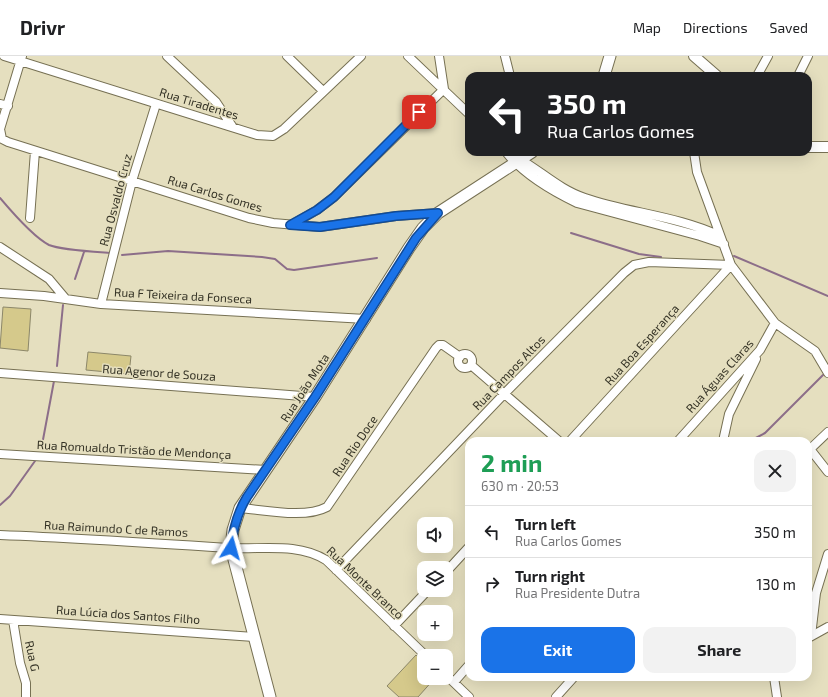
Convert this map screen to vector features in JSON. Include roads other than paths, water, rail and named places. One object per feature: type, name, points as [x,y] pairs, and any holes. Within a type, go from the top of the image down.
[{"type":"main road","points":[[605,72],[610,56]]},
{"type":"main road","name":"Rua João Mota","points":[[270,697],[231,548],[233,530],[240,508],[366,319],[416,238],[438,213],[525,157]]},
{"type":"street","name":"Rua Tiradentes","points":[[4,56],[22,58],[156,104],[232,126],[257,135],[273,136],[296,120],[323,91],[361,56]]},
{"type":"street","points":[[167,56],[216,102],[232,126]]},
{"type":"street","points":[[286,56],[323,91]]},
{"type":"street","points":[[408,56],[465,110]]},
{"type":"street","points":[[439,56],[444,89]]},
{"type":"street","points":[[505,56],[509,72]]},
{"type":"street","points":[[694,56],[712,72]]},
{"type":"street","points":[[759,72],[768,56]]},
{"type":"street","points":[[800,72],[808,56]]},
{"type":"street","points":[[0,129],[4,105],[22,58]]},
{"type":"street","points":[[290,225],[317,210],[334,197],[444,89]]},
{"type":"street","name":"Rua Osvaldo Cruz","points":[[101,304],[132,181],[156,104]]},
{"type":"street","name":"Rua Carlos Gomes","points":[[0,129],[2,139],[8,142],[248,218],[290,225],[320,227],[396,216],[438,213]]},
{"type":"street","points":[[812,147],[828,147]]},
{"type":"street","points":[[30,218],[35,151]]},
{"type":"street","points":[[695,156],[697,172],[731,265],[775,323],[815,351],[828,373]]},
{"type":"street","points":[[525,157],[564,189],[585,198],[698,227],[720,236]]},
{"type":"street","points":[[525,157],[563,196],[577,203],[700,236],[724,244]]},
{"type":"street","points":[[0,247],[49,279],[65,298]]},
{"type":"street","name":"Rua Campos Altos","points":[[336,570],[505,393],[624,272],[634,265],[649,262],[731,265]]},
{"type":"street","name":"Rua Boa Esperança","points":[[574,437],[731,265]]},
{"type":"street","name":"Rua F Teixeira da Fonseca","points":[[0,293],[65,298],[101,304],[366,319]]},
{"type":"street","name":"Rua Águas Claras","points":[[682,437],[760,350],[775,323]]},
{"type":"street","name":"Rua Rio Doce","points":[[240,508],[304,513],[319,512],[327,507],[439,345],[443,345],[460,357],[458,362],[461,366],[466,368],[471,365],[505,393]]},
{"type":"street","points":[[725,437],[730,414],[760,350]]},
{"type":"street","name":"Rua Agenor de Souza","points":[[0,373],[315,397]]},
{"type":"street","points":[[728,384],[739,392]]},
{"type":"street","points":[[505,393],[554,437]]},
{"type":"street","points":[[812,447],[828,432]]},
{"type":"street","points":[[812,453],[828,472]]},
{"type":"street","name":"Rua Romualdo Tristão de Mendonça","points":[[0,454],[266,470]]},
{"type":"street","name":"Rua Raimundo C de Ramos","points":[[0,535],[100,539],[231,548]]},
{"type":"street","name":"Rua Monte Branco","points":[[231,548],[301,549],[315,553],[326,560],[419,649]]},
{"type":"street","points":[[453,564],[465,551]]},
{"type":"street","points":[[812,622],[816,593],[824,562],[828,554]]},
{"type":"street","points":[[394,626],[421,597]]},
{"type":"street","name":"Rua Lúcia dos Santos Filho","points":[[0,619],[254,637]]},
{"type":"street","name":"Rua G","points":[[13,620],[20,663],[26,683],[26,697]]},
{"type":"street","points":[[812,636],[828,627]]},
{"type":"street","points":[[465,670],[454,682],[469,697]]},
{"type":"street","points":[[556,697],[570,681]]},
{"type":"street","points":[[775,681],[777,697]]},
{"type":"waterway","points":[[0,198],[43,242],[55,247],[110,253]]},
{"type":"waterway","points":[[571,233],[639,254],[661,257]]},
{"type":"waterway","points":[[122,255],[168,251],[262,257],[275,259],[287,269],[294,270],[377,258]]},
{"type":"waterway","points":[[75,279],[84,252]]},
{"type":"waterway","points":[[734,256],[828,296]]},
{"type":"waterway","points":[[57,366],[63,305]]},
{"type":"waterway","points":[[758,437],[765,433],[823,375]]},
{"type":"waterway","points":[[42,445],[54,381]]},
{"type":"waterway","points":[[0,505],[10,496],[35,461]]}]
